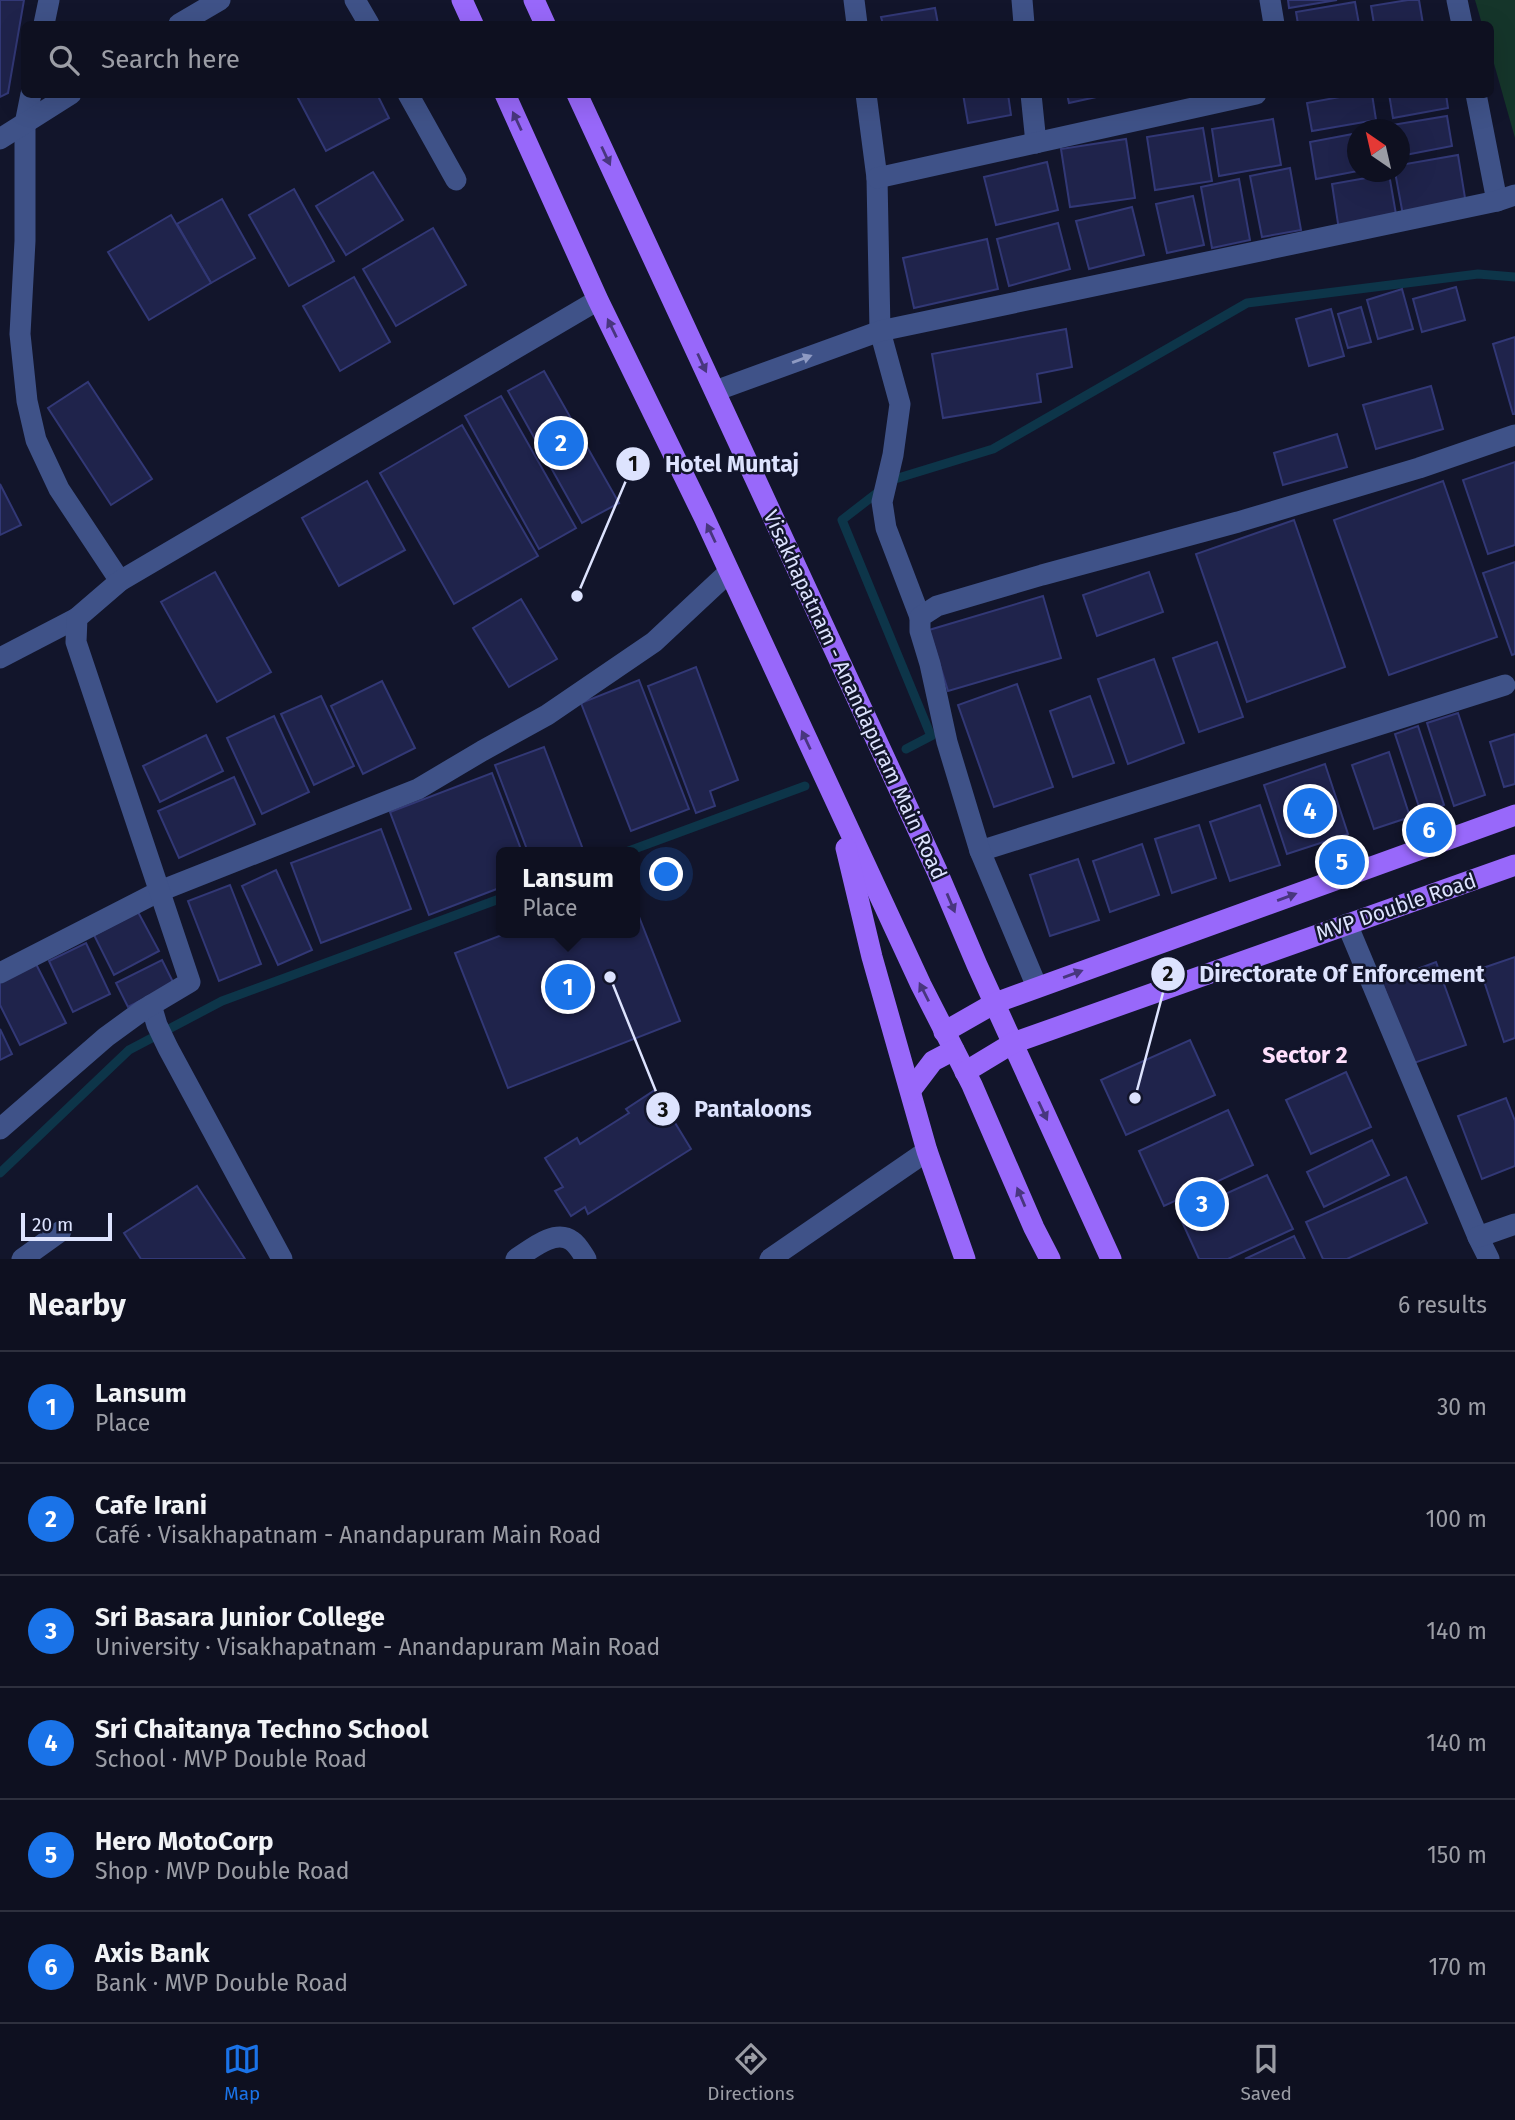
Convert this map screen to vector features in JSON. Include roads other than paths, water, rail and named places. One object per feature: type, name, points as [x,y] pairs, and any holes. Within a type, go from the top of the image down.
[{"type":"main road","points":[[462,0],[472,21]]},
{"type":"main road","points":[[534,0],[544,21]]},
{"type":"main road","points":[[507,98],[598,299],[729,572],[920,985],[965,1072],[1050,1259]]},
{"type":"main road","name":"Visakhapatnam - Anandapuram Main Road","points":[[580,98],[931,859],[1111,1259]]},
{"type":"main road","points":[[835,802],[872,957],[927,1151],[965,1259]]},
{"type":"main road","points":[[911,1090],[949,1041],[995,1003],[1515,815]]},
{"type":"main road","name":"MVP Double Road","points":[[965,1072],[1013,1044],[1515,865]]},
{"type":"street","points":[[45,21],[49,0]]},
{"type":"street","points":[[184,21],[220,0]]},
{"type":"street","points":[[355,0],[367,21]]},
{"type":"street","points":[[854,0],[857,21]]},
{"type":"street","points":[[1022,0],[1024,21]]},
{"type":"street","points":[[1270,0],[1274,21]]},
{"type":"street","points":[[1457,0],[1461,21]]},
{"type":"street","points":[[30,98],[25,124],[25,242],[20,334],[27,401],[36,440],[59,489],[120,581]]},
{"type":"street","points":[[0,139],[65,98]]},
{"type":"street","points":[[410,98],[456,180]]},
{"type":"street","points":[[867,98],[877,178],[880,331],[900,404],[893,455],[882,502],[886,528],[920,617],[920,631],[947,742],[980,851],[1037,987]]},
{"type":"street","points":[[1031,98],[1036,143]]},
{"type":"street","points":[[877,178],[1238,98]]},
{"type":"street","points":[[715,391],[880,331],[1506,198],[1477,98]]},
{"type":"street","points":[[0,658],[77,618],[120,581],[598,299]]},
{"type":"street","points":[[920,617],[937,606],[1238,522],[1419,468],[1515,435]]},
{"type":"street","points":[[0,973],[160,891],[418,789],[547,715],[643,650],[729,572]]},
{"type":"street","points":[[0,1129],[106,1037],[151,1004],[190,982],[76,642],[77,618]]},
{"type":"street","points":[[980,851],[1505,685]]},
{"type":"street","points":[[1347,924],[1489,1259]]},
{"type":"street","points":[[151,1004],[168,1048],[282,1259]]},
{"type":"street","points":[[770,1259],[927,1151]]},
{"type":"street","points":[[1478,1237],[1515,1224]]},
{"type":"street","points":[[22,1259],[61,1231]]},
{"type":"street","points":[[516,1259],[548,1239],[564,1237],[573,1241],[586,1259]]},
{"type":"waterway","points":[[906,749],[931,736],[842,520],[895,479],[993,449],[1247,303],[1478,274],[1515,277]]},
{"type":"waterway","points":[[640,847],[805,786]]},
{"type":"waterway","points":[[0,1173],[129,1050],[222,1001],[496,900]]},
{"type":"place","name":"Cafe Irani","points":[[561,443]]},
{"type":"place","name":"Hotel Muntaj","points":[[577,596]]},
{"type":"place","name":"Sri Chaitanya Techno School","points":[[1310,811]]},
{"type":"place","name":"Axis Bank","points":[[1429,830]]},
{"type":"place","name":"Hero MotoCorp","points":[[1342,862]]},
{"type":"place","name":"Pantaloons","points":[[610,977]]},
{"type":"place","name":"Lansum","points":[[568,987]]},
{"type":"place","name":"Directorate Of Enforcement","points":[[1135,1098]]},
{"type":"place","name":"Sri Basara Junior College","points":[[1202,1204]]},
{"type":"district","name":"Sector 2","points":[[1305,1055]]}]
